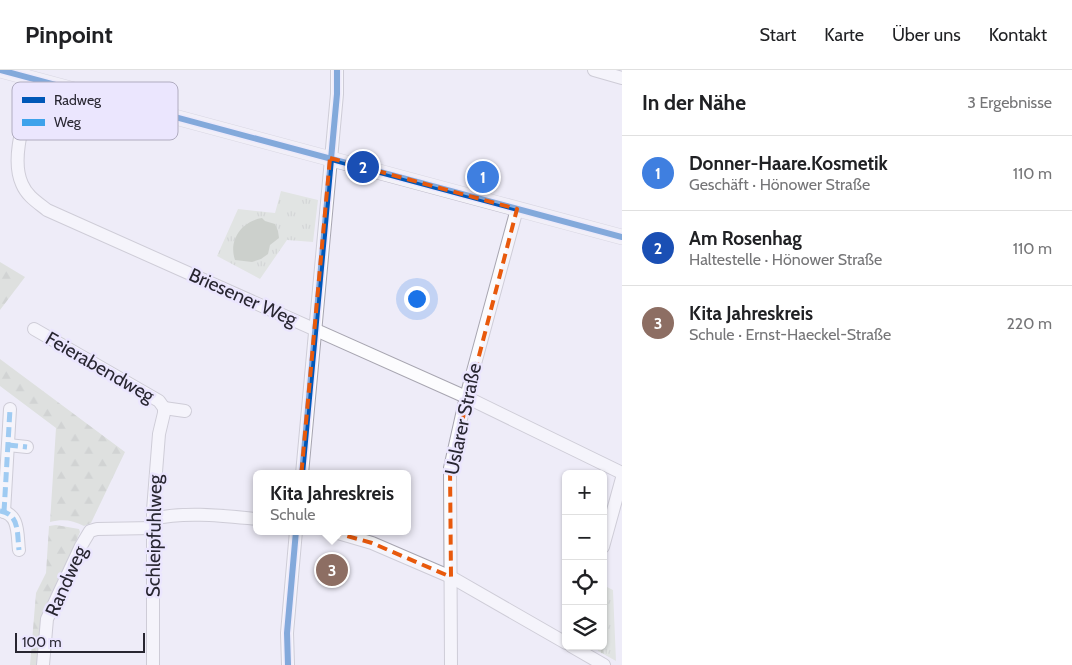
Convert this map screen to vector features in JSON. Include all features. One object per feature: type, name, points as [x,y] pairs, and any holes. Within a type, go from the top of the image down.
[{"type":"main road","points":[[0,70],[43,82]]},
{"type":"main road","points":[[178,118],[622,237]]},
{"type":"street","points":[[302,470],[337,70]]},
{"type":"street","points":[[594,70],[622,78]]},
{"type":"street","name":"Briesener Weg","points":[[20,140],[17,160],[22,184],[32,198],[47,210],[466,397],[622,473]]},
{"type":"street","name":"Uslarer Straße","points":[[451,665],[450,468],[466,397],[517,209]]},
{"type":"street","name":"Feierabendweg","points":[[34,329],[158,401],[164,408]]},
{"type":"street","points":[[164,408],[185,411]]},
{"type":"street","name":"Schleipfuhlweg","points":[[152,665],[155,472],[164,408]]},
{"type":"street","points":[[10,409],[2,511],[12,515],[16,522],[19,550]]},
{"type":"street","points":[[8,446],[27,447]]},
{"type":"street","points":[[607,532],[622,478]]},
{"type":"street","points":[[153,524],[165,516],[223,516],[253,519]]},
{"type":"street","name":"Randweg","points":[[42,665],[48,619],[77,554],[90,531],[97,528],[153,524]]},
{"type":"street","points":[[288,665],[287,633],[296,535]]},
{"type":"street","points":[[345,535],[372,543],[451,578],[562,641]]},
{"type":"street","points":[[577,650],[598,663]]},
{"type":"street","points":[[596,650],[598,663]]},
{"type":"highlighted area","points":[[330,158],[517,209],[450,468],[451,577],[372,543],[297,522]]},
{"type":"green space","points":[[281,191],[318,200],[313,242],[287,240],[260,279],[217,256],[238,209],[275,213]]},
{"type":"green space","points":[[0,262],[25,277],[0,310]]},
{"type":"green space","points":[[0,359],[125,452],[91,523],[84,526],[67,521],[50,522],[56,428],[0,386]]},
{"type":"green space","points":[[56,525],[79,529],[80,532],[46,614],[40,665],[30,665],[36,593],[46,573],[49,526]]},
{"type":"green space","points":[[607,587],[613,590],[616,661],[598,651],[607,650]]},
{"type":"shaded area","points":[[262,218],[275,224],[279,238],[270,245],[268,254],[261,259],[252,262],[235,260],[233,245],[238,233],[248,223]]},
{"type":"marked path","points":[[4,512],[10,409]]},
{"type":"marked path","points":[[8,445],[27,447]]},
{"type":"marked path","points":[[0,511],[11,516],[14,520],[19,550]]},
{"type":"cycle path","points":[[0,70],[45,82]]},
{"type":"cycle path","points":[[302,470],[337,94],[337,70]]},
{"type":"cycle path","points":[[178,118],[622,237]]},
{"type":"cycle path","points":[[288,665],[287,633],[296,535]]},
{"type":"place","name":"Am Rosenhag","points":[[363,167]]},
{"type":"place","name":"Donner-Haare.Kosmetik","points":[[483,177]]},
{"type":"place","name":"Kita Jahreskreis","points":[[332,570]]}]
